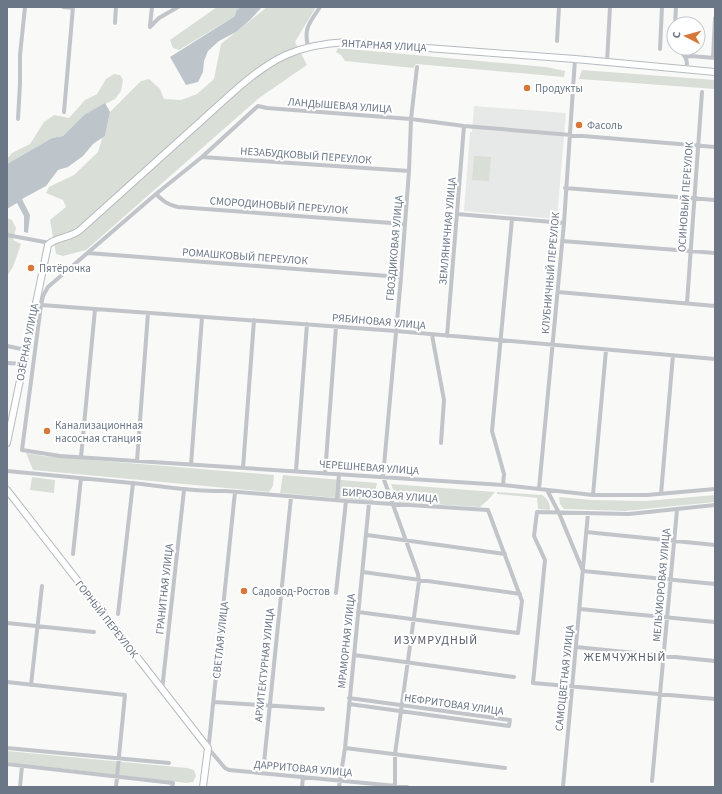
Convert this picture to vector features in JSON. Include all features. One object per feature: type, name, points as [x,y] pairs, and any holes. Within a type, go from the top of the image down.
[{"type":"street","points":[[18,119],[20,55],[25,7]]},
{"type":"street","points":[[63,7],[73,8],[64,112]]},
{"type":"street","points":[[115,23],[116,7]]},
{"type":"street","points":[[152,7],[150,27],[159,18],[178,7]]},
{"type":"street","points":[[308,46],[306,28],[320,7]]},
{"type":"street","points":[[557,41],[559,7]]},
{"type":"street","points":[[607,62],[610,7]]},
{"type":"street","points":[[660,49],[662,7]]},
{"type":"street","points":[[686,69],[686,57],[714,58],[715,18]]},
{"type":"street","name":"ЯНТАРНАЯ УЛИЦА","points":[[50,243],[72,236],[80,230],[239,87],[270,64],[284,56],[308,46],[333,42],[347,42],[575,59],[715,72]]},
{"type":"street","name":"КЛУБНИЧНЫЙ ПЕРЕУЛОК","points":[[539,489],[554,345],[575,59]]},
{"type":"street","name":"ГВОЗДИКОВАЯ УЛИЦА","points":[[383,477],[401,277],[409,171],[411,119],[417,67]]},
{"type":"street","name":"ОСИНОВЫЙ ПЕРЕУЛОК","points":[[686,303],[702,92]]},
{"type":"street","name":"ЛАНДЫШЕВАЯ УЛИЦА","points":[[22,450],[41,305],[43,296],[48,287],[202,156],[258,106],[267,108],[411,119],[464,126],[715,147]]},
{"type":"street","name":"ЗЕМЛЯНИЧНАЯ УЛИЦА","points":[[447,336],[464,126]]},
{"type":"street","name":"НЕЗАБУДКОВЫЙ ПЕРЕУЛОК","points":[[202,156],[409,171]]},
{"type":"street","points":[[565,188],[715,200]]},
{"type":"street","name":"СМОРОДИНОВЫЙ ПЕРЕУЛОК","points":[[156,194],[171,206],[178,207],[405,224]]},
{"type":"street","points":[[457,214],[564,223]]},
{"type":"street","points":[[503,485],[504,474],[492,431],[512,219]]},
{"type":"street","points":[[7,235],[20,236],[50,243]]},
{"type":"street","points":[[562,241],[715,253]]},
{"type":"street","name":"ОЗЁРНАЯ УЛИЦА","points":[[7,443],[46,248],[50,243]]},
{"type":"street","name":"РОМАШКОВЫЙ ПЕРЕУЛОК","points":[[88,253],[401,277]]},
{"type":"street","points":[[558,292],[715,306]]},
{"type":"street","name":"РЯБИНОВАЯ УЛИЦА","points":[[41,305],[396,331],[715,359]]},
{"type":"street","points":[[81,457],[95,309]]},
{"type":"street","points":[[137,461],[148,313]]},
{"type":"street","points":[[191,465],[202,317]]},
{"type":"street","points":[[243,468],[254,320]]},
{"type":"street","points":[[296,472],[307,324]]},
{"type":"street","points":[[326,474],[336,327]]},
{"type":"street","points":[[432,335],[444,400],[441,443]]},
{"type":"street","points":[[7,346],[26,350]]},
{"type":"street","points":[[593,495],[606,350]]},
{"type":"street","points":[[661,494],[673,355]]},
{"type":"street","points":[[7,363],[23,364]]},
{"type":"street","name":"ЧЕРЕШНЕВАЯ УЛИЦА","points":[[22,450],[60,456],[503,485],[593,495],[661,494],[715,489]]},
{"type":"street","name":"БИРЮЗОВАЯ УЛИЦА","points":[[7,471],[133,483],[184,490],[236,492],[370,503],[488,510],[505,554]]},
{"type":"street","points":[[336,500],[339,474]]},
{"type":"street","points":[[383,477],[418,574],[419,581],[400,711],[395,754],[395,786]]},
{"type":"street","points":[[73,554],[81,478]]},
{"type":"street","points":[[118,614],[133,483]]},
{"type":"street","name":"ГОРНЫЙ ПЕРЕУЛОК","points":[[7,490],[208,748]]},
{"type":"street","name":"ГРАНИТНАЯ УЛИЦА","points":[[162,690],[184,490]]},
{"type":"street","name":"САМОЦВЕТНАЯ УЛИЦА","points":[[547,490],[559,513],[583,571]]},
{"type":"street","name":"СВЕТЛАЯ УЛИЦА","points":[[203,787],[214,702],[236,492]]},
{"type":"street","name":"АРХИТЕКТУРНАЯ УЛИЦА","points":[[264,763],[291,496]]},
{"type":"street","points":[[336,593],[346,501]]},
{"type":"street","name":"МРАМОРНАЯ УЛИЦА","points":[[339,787],[345,748],[348,704],[370,503]]},
{"type":"street","points":[[715,505],[629,514],[537,512],[534,536],[545,560],[533,683],[715,699]]},
{"type":"street","name":"МЕЛЬХИОРОВАЯ УЛИЦА","points":[[652,781],[677,510]]},
{"type":"street","name":"САМОЦВЕТНАЯ УЛИЦА","points":[[563,787],[588,513]]},
{"type":"street","points":[[586,532],[715,545]]},
{"type":"street","points":[[358,612],[518,633],[522,601],[505,554],[367,535]]},
{"type":"street","points":[[583,571],[715,584]]},
{"type":"street","points":[[363,572],[520,594]]},
{"type":"street","points":[[31,685],[42,586]]},
{"type":"street","points":[[580,608],[715,622]]},
{"type":"street","points":[[7,623],[94,632]]},
{"type":"street","points":[[576,647],[715,661]]},
{"type":"street","points":[[354,655],[514,677]]},
{"type":"street","points":[[7,682],[125,695],[116,787]]},
{"type":"street","name":"НЕФРИТОВАЯ УЛИЦА","points":[[348,704],[509,726],[510,720],[349,698]]},
{"type":"street","points":[[214,702],[323,709]]},
{"type":"street","points":[[7,748],[169,763]]},
{"type":"street","name":"ДАРРИТОВАЯ УЛИЦА","points":[[208,748],[225,768],[229,770],[407,787]]},
{"type":"street","points":[[345,748],[505,768]]},
{"type":"street","points":[[7,764],[173,785]]},
{"type":"street","points":[[20,787],[22,766]]},
{"type":"street","points":[[302,787],[303,777]]},
{"type":"shaded area","points":[[217,7],[240,7],[236,11],[235,16],[179,50],[173,48],[170,40]]},
{"type":"shaded area","points":[[240,7],[262,7],[236,32],[219,41],[208,51],[204,61],[203,72],[198,82],[186,85],[170,57],[235,16],[236,11]]},
{"type":"shaded area","points":[[267,7],[316,7],[295,42],[307,65],[259,98],[86,250],[63,256],[56,254],[50,220],[66,207],[63,200],[46,193],[49,187],[74,175],[98,152],[102,138],[105,136],[110,112],[141,81],[149,79],[160,89],[164,99],[181,100],[197,94],[214,79],[221,44]]},
{"type":"shaded area","points":[[338,48],[546,67],[565,71],[564,77],[416,64],[413,68],[345,61],[341,55],[336,52]]},
{"type":"shaded area","points":[[582,70],[715,80],[715,89],[579,79]]},
{"type":"shaded area","points":[[114,74],[120,75],[123,80],[121,91],[115,99],[84,115],[63,136],[52,138],[7,164],[7,159],[12,153],[30,144],[44,122],[54,115],[69,118],[85,100],[97,94],[106,79]]},
{"type":"shaded area","points":[[105,103],[110,112],[105,136],[93,144],[83,156],[68,167],[58,170],[46,186],[22,199],[30,215],[28,233],[24,232],[24,216],[17,203],[7,209],[7,164],[52,138],[63,136],[84,115]]},
{"type":"shaded area","points":[[474,106],[566,113],[557,219],[464,211],[470,132],[472,132]]},
{"type":"shaded area","points":[[474,156],[491,157],[489,181],[472,180]]},
{"type":"shaded area","points":[[7,218],[12,220],[16,228],[13,240],[21,244],[13,267],[7,276]]},
{"type":"shaded area","points":[[26,453],[44,456],[274,475],[273,486],[269,492],[33,470]]},
{"type":"shaded area","points":[[283,475],[377,483],[373,501],[280,493]]},
{"type":"shaded area","points":[[32,477],[55,480],[54,493],[30,490]]},
{"type":"shaded area","points":[[391,484],[495,492],[480,507],[398,502]]},
{"type":"shaded area","points":[[497,492],[542,495],[548,501],[550,510],[538,509],[537,498],[497,494]]},
{"type":"shaded area","points":[[715,495],[715,502],[625,511],[564,509],[560,504],[559,497],[592,500],[646,501]]},
{"type":"shaded area","points":[[7,751],[187,768],[194,770],[196,776],[193,782],[186,783],[7,762]]},
{"type":"place","name":"Продукты","points":[[527,88]]},
{"type":"place","name":"Фасоль","points":[[579,125]]},
{"type":"place","name":"Пятёрочка","points":[[31,268]]},
{"type":"place","name":"Канализационная насосная станция","points":[[47,431]]},
{"type":"place","name":"Садовод-Ростов","points":[[244,591]]},
{"type":"district","name":"ИЗУМРУДНЫЙ","points":[[436,640]]},
{"type":"district","name":"ЖЕМЧУЖНЫЙ","points":[[625,657]]}]
